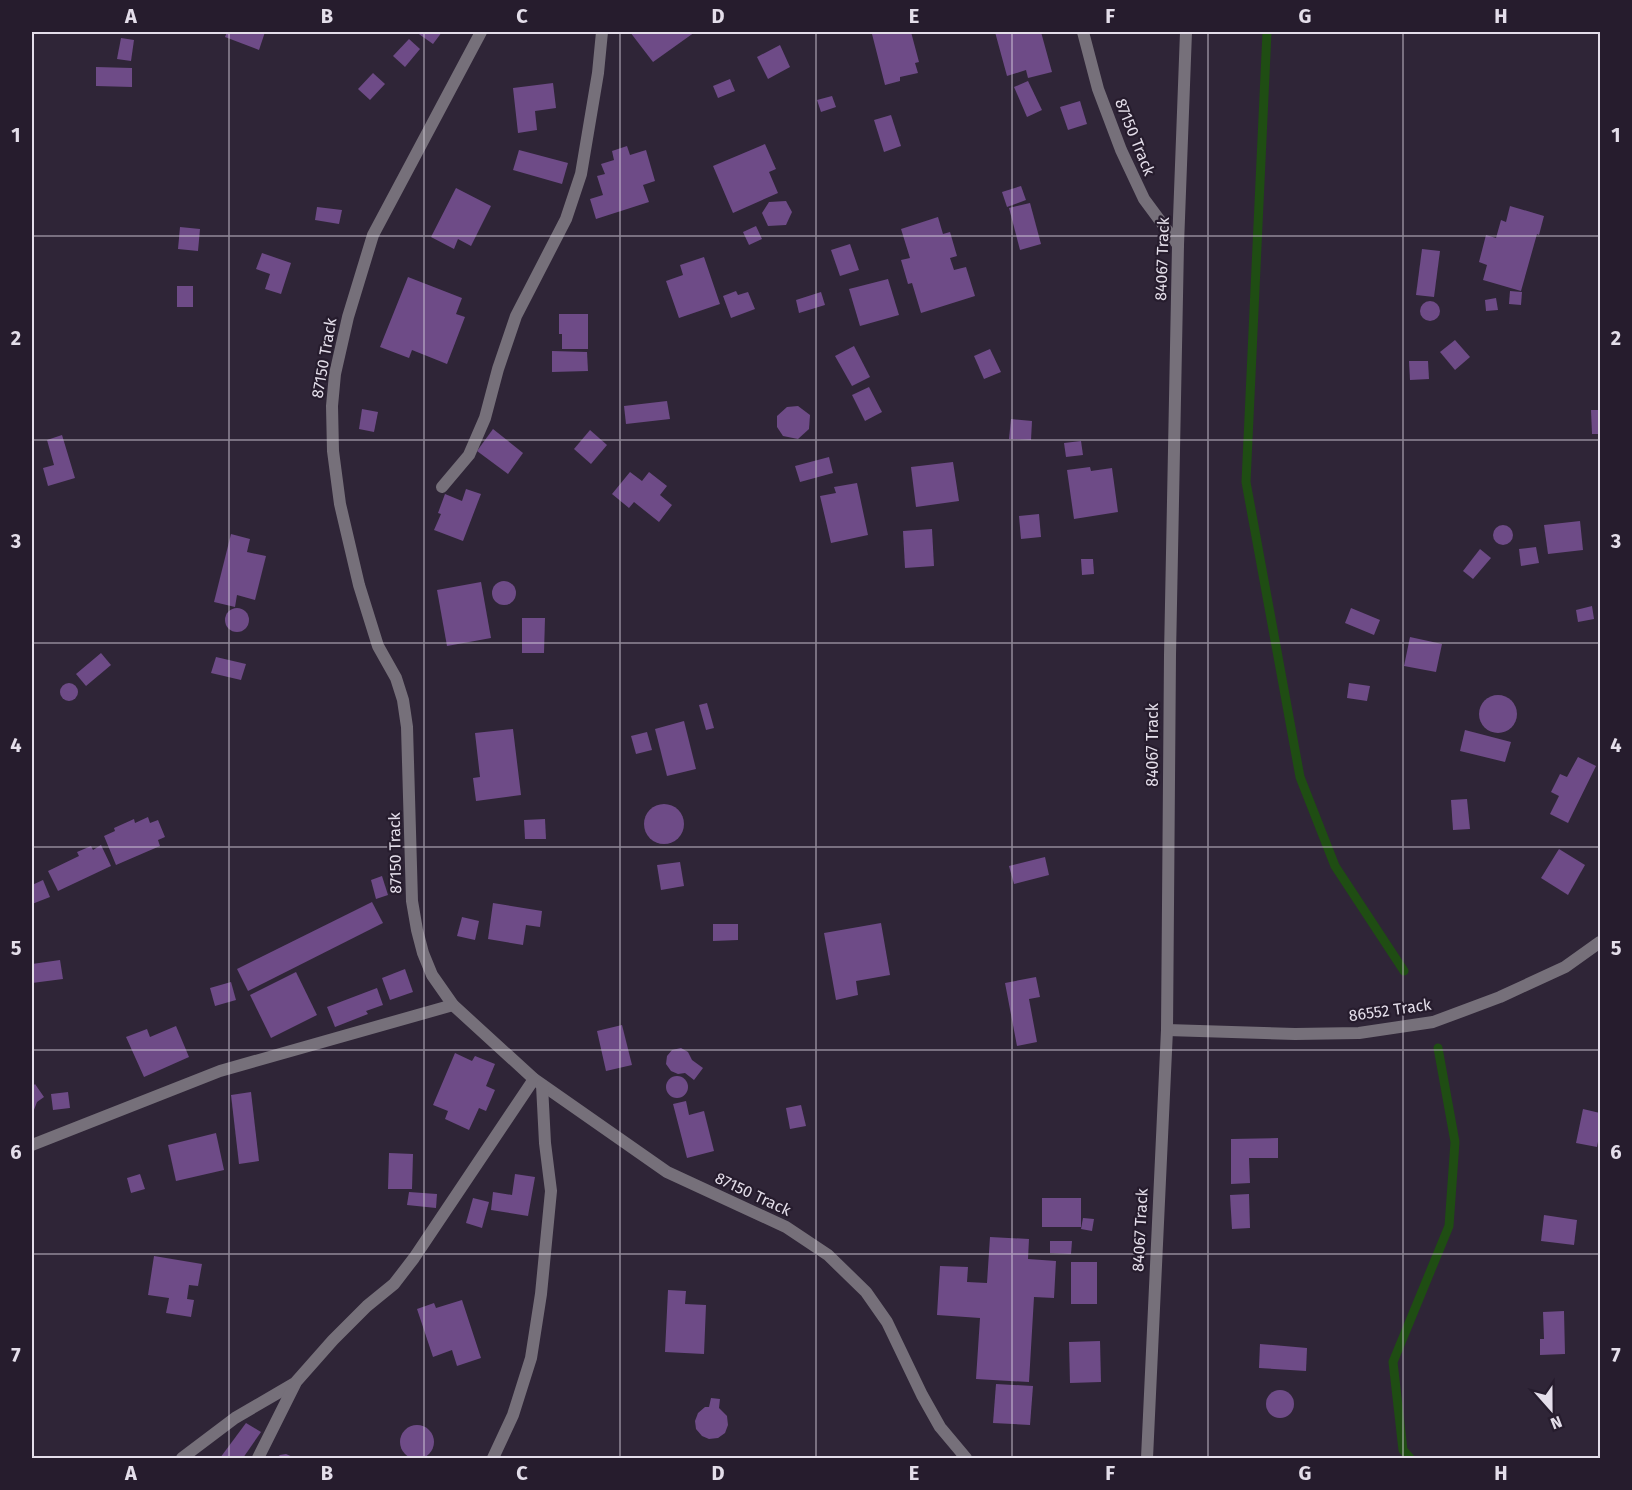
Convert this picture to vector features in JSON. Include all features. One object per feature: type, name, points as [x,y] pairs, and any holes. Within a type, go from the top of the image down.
[{"type":"street","name":"87150 Track","points":[[481,32],[373,235],[348,317],[335,374],[332,406],[333,451],[340,504],[359,585],[378,646],[396,678],[403,700],[407,727],[412,901],[423,953],[432,975],[453,1005],[538,1082],[667,1172],[786,1227],[828,1255],[866,1292],[887,1322],[940,1427],[966,1458]]},
{"type":"street","points":[[442,487],[470,455],[516,316],[566,219],[581,174],[598,73],[602,32]]},
{"type":"street","name":"87150 Track","points":[[1083,32],[1098,89],[1121,150],[1144,199],[1178,245]]},
{"type":"street","name":"84067 Track","points":[[1147,1458],[1167,1030],[1170,644],[1178,245],[1186,32]]},
{"type":"street","name":"86552 Track","points":[[1167,1030],[1295,1034],[1359,1033],[1433,1022],[1500,998],[1565,967],[1600,942]]},
{"type":"street","points":[[32,1145],[220,1071],[453,1005]]},
{"type":"street","points":[[258,1458],[295,1383],[367,1306],[394,1284],[538,1082]]},
{"type":"street","points":[[493,1458],[513,1415],[531,1358],[541,1294],[551,1191],[538,1082]]},
{"type":"street","points":[[182,1458],[235,1418],[295,1383]]},
{"type":"building","points":[[227,32],[265,32],[259,50],[225,37]]},
{"type":"building","points":[[416,32],[442,32],[433,44]]},
{"type":"building","points":[[630,32],[695,32],[653,62]]},
{"type":"building","points":[[911,32],[919,62],[915,63],[918,73],[900,77],[900,81],[885,85],[872,34]]},
{"type":"building","points":[[995,32],[1041,32],[1052,72],[1028,78],[1026,70],[1007,76]]},
{"type":"building","points":[[121,38],[134,40],[131,61],[117,59]]},
{"type":"building","points":[[409,39],[420,49],[405,67],[393,56]]},
{"type":"building","points":[[780,45],[790,67],[768,79],[757,57]]},
{"type":"building","points":[[96,67],[132,68],[132,87],[96,86]]},
{"type":"building","points":[[373,73],[385,84],[370,100],[358,89]]},
{"type":"building","points":[[730,79],[735,91],[718,98],[713,86]]},
{"type":"building","points":[[1028,81],[1042,110],[1027,117],[1014,87]]},
{"type":"building","points":[[553,83],[556,108],[535,111],[537,130],[518,133],[513,88]]},
{"type":"building","points":[[832,96],[836,107],[821,112],[817,100]]},
{"type":"building","points":[[1080,101],[1087,124],[1068,130],[1060,107]]},
{"type":"building","points":[[891,115],[901,146],[884,152],[874,120]]},
{"type":"building","points":[[765,144],[776,169],[769,172],[778,193],[733,213],[713,166]]},
{"type":"building","points":[[627,146],[630,155],[646,150],[655,181],[643,185],[649,202],[596,219],[590,199],[603,195],[597,176],[605,174],[601,164],[614,160],[612,151]]},
{"type":"building","points":[[519,150],[568,163],[562,184],[513,170]]},
{"type":"building","points":[[1021,186],[1026,200],[1007,207],[1002,192]]},
{"type":"building","points":[[456,188],[491,206],[471,246],[458,239],[454,249],[431,237]]},
{"type":"building","points":[[786,201],[792,212],[786,225],[768,226],[762,213],[769,202]]},
{"type":"building","points":[[1030,203],[1041,244],[1020,250],[1009,208]]},
{"type":"building","points":[[1510,206],[1544,216],[1521,291],[1483,280],[1487,265],[1479,262],[1486,235],[1496,238],[1501,220],[1506,222]]},
{"type":"building","points":[[317,207],[342,210],[339,224],[315,220]]},
{"type":"building","points":[[938,217],[943,234],[950,232],[957,256],[950,258],[954,270],[966,267],[975,296],[921,313],[912,283],[908,284],[901,260],[910,258],[901,229]]},
{"type":"building","points":[[756,226],[762,239],[749,245],[743,232]]},
{"type":"building","points":[[180,227],[200,229],[198,251],[178,249]]},
{"type":"building","points":[[850,244],[859,270],[840,276],[831,250]]},
{"type":"building","points":[[1422,249],[1440,251],[1434,297],[1416,295]]},
{"type":"building","points":[[262,253],[291,263],[281,294],[265,289],[270,274],[256,269]]},
{"type":"building","points":[[704,257],[720,304],[679,318],[666,281],[683,275],[680,265]]},
{"type":"building","points":[[408,277],[462,298],[456,314],[465,317],[447,364],[412,350],[409,358],[380,347]]},
{"type":"building","points":[[888,279],[899,315],[860,326],[849,289]]},
{"type":"building","points":[[177,286],[193,286],[193,307],[177,307]]},
{"type":"building","points":[[736,291],[738,295],[748,292],[755,309],[731,318],[723,296]]},
{"type":"building","points":[[1510,291],[1522,292],[1521,305],[1509,304]]},
{"type":"building","points":[[821,292],[825,305],[799,313],[796,300]]},
{"type":"building","points":[[1496,298],[1498,310],[1486,311],[1485,300]]},
{"type":"building","points":[[1430,301],[1437,304],[1440,311],[1437,318],[1430,321],[1423,318],[1420,311],[1423,304]]},
{"type":"building","points":[[559,314],[588,314],[588,349],[562,349]]},
{"type":"building","points":[[1455,340],[1470,357],[1455,370],[1440,352]]},
{"type":"building","points":[[854,346],[870,377],[852,386],[835,356]]},
{"type":"building","points":[[990,349],[1001,372],[984,379],[974,356]]},
{"type":"building","points":[[552,351],[587,352],[588,371],[552,372]]},
{"type":"building","points":[[1409,361],[1428,361],[1429,379],[1410,380]]},
{"type":"building","points":[[869,387],[882,412],[865,421],[852,395]]},
{"type":"building","points":[[667,401],[670,419],[626,424],[624,406]]},
{"type":"building","points":[[798,406],[810,415],[809,429],[798,439],[783,436],[777,427],[777,416],[787,407]]},
{"type":"building","points":[[362,409],[378,412],[374,432],[359,429]]},
{"type":"building","points":[[1591,410],[1600,410],[1600,434],[1592,434]]},
{"type":"building","points":[[1011,419],[1032,421],[1031,440],[1009,439]]},
{"type":"building","points":[[493,429],[523,453],[508,474],[477,451]]},
{"type":"building","points":[[590,430],[607,445],[591,464],[574,449]]},
{"type":"building","points":[[62,435],[75,478],[48,486],[43,468],[54,465],[47,440]]},
{"type":"building","points":[[1081,441],[1083,455],[1066,457],[1064,443]]},
{"type":"building","points":[[829,457],[833,473],[800,482],[795,466]]},
{"type":"building","points":[[953,462],[959,501],[916,507],[911,467]]},
{"type":"building","points":[[1090,467],[1091,471],[1112,468],[1118,512],[1074,519],[1067,470]]},
{"type":"building","points":[[630,472],[642,481],[649,472],[667,486],[660,495],[672,505],[659,522],[634,502],[629,508],[612,494]]},
{"type":"building","points":[[857,483],[868,535],[831,543],[820,496],[836,493],[834,487]]},
{"type":"building","points":[[466,489],[481,494],[463,541],[434,530],[441,514],[438,513],[445,494],[462,501]]},
{"type":"building","points":[[1039,514],[1041,537],[1021,539],[1019,516]]},
{"type":"building","points":[[1580,521],[1583,550],[1548,554],[1544,525]]},
{"type":"building","points":[[1503,525],[1510,528],[1513,535],[1510,542],[1503,545],[1496,542],[1493,535],[1496,528]]},
{"type":"building","points":[[932,529],[934,566],[905,568],[903,531]]},
{"type":"building","points":[[231,534],[250,539],[247,552],[266,556],[255,600],[237,595],[235,607],[214,602]]},
{"type":"building","points":[[1536,547],[1539,563],[1521,566],[1519,549]]},
{"type":"building","points":[[1480,549],[1491,558],[1473,579],[1463,571]]},
{"type":"building","points":[[1081,559],[1093,559],[1094,574],[1082,575]]},
{"type":"building","points":[[504,581],[513,584],[516,593],[513,602],[504,605],[495,602],[492,593],[495,584]]},
{"type":"building","points":[[481,582],[491,638],[447,646],[437,590]]},
{"type":"building","points":[[1592,606],[1594,619],[1578,622],[1576,610]]},
{"type":"building","points":[[237,608],[245,612],[249,620],[245,628],[237,632],[229,628],[225,620],[229,612]]},
{"type":"building","points":[[1351,608],[1380,620],[1374,635],[1345,623]]},
{"type":"building","points":[[522,618],[545,618],[544,653],[522,653]]},
{"type":"building","points":[[1410,637],[1442,644],[1436,672],[1404,666]]},
{"type":"building","points":[[101,653],[111,665],[86,686],[76,674]]},
{"type":"building","points":[[216,657],[246,664],[241,680],[211,673]]},
{"type":"building","points":[[69,683],[75,686],[78,692],[75,698],[69,701],[63,698],[60,692],[63,686]]},
{"type":"building","points":[[1349,683],[1370,686],[1367,701],[1347,698]]},
{"type":"building","points":[[1498,695],[1512,700],[1517,714],[1512,728],[1498,733],[1484,728],[1479,714],[1484,700]]},
{"type":"building","points":[[707,703],[714,728],[706,730],[699,705]]},
{"type":"building","points":[[684,721],[696,769],[667,776],[655,729]]},
{"type":"building","points":[[513,729],[521,795],[476,801],[473,778],[480,777],[475,733]]},
{"type":"building","points":[[1465,730],[1511,742],[1505,762],[1460,751]]},
{"type":"building","points":[[647,732],[652,750],[636,754],[631,736]]},
{"type":"building","points":[[1578,757],[1596,766],[1568,823],[1550,814],[1559,796],[1551,792],[1560,774],[1567,777]]},
{"type":"building","points":[[1467,799],[1470,829],[1453,830],[1451,800]]},
{"type":"building","points":[[664,804],[678,810],[684,824],[678,838],[664,844],[650,838],[644,824],[650,810]]},
{"type":"building","points":[[148,817],[150,823],[158,820],[165,837],[158,840],[160,846],[116,865],[104,836],[115,831],[114,828],[134,819],[135,823]]},
{"type":"building","points":[[545,819],[546,839],[525,839],[524,820]]},
{"type":"building","points":[[101,845],[111,866],[58,891],[48,871],[79,856],[77,852],[91,846],[93,850]]},
{"type":"building","points":[[1559,849],[1585,865],[1568,895],[1541,878]]},
{"type":"building","points":[[1045,857],[1049,875],[1014,884],[1009,866]]},
{"type":"building","points":[[680,862],[684,886],[661,890],[657,865]]},
{"type":"building","points":[[382,876],[388,895],[376,899],[371,880]]},
{"type":"building","points":[[43,880],[50,897],[32,904],[32,885]]},
{"type":"building","points":[[372,902],[383,923],[248,991],[237,969]]},
{"type":"building","points":[[493,903],[542,911],[540,927],[526,925],[523,945],[488,939]]},
{"type":"building","points":[[462,917],[479,921],[475,940],[457,936]]},
{"type":"building","points":[[881,923],[890,975],[856,981],[858,995],[836,1000],[824,933]]},
{"type":"building","points":[[713,924],[738,924],[738,940],[713,941]]},
{"type":"building","points":[[60,960],[63,979],[32,983],[32,964]]},
{"type":"building","points":[[405,969],[413,992],[390,1000],[382,978]]},
{"type":"building","points":[[296,972],[317,1015],[271,1038],[250,995]]},
{"type":"building","points":[[1036,977],[1040,997],[1029,999],[1037,1042],[1017,1046],[1005,983]]},
{"type":"building","points":[[231,982],[236,1000],[215,1006],[210,988]]},
{"type":"building","points":[[377,988],[383,1005],[366,1011],[368,1014],[335,1027],[327,1007]]},
{"type":"building","points":[[622,1025],[632,1065],[606,1071],[597,1031]]},
{"type":"building","points":[[176,1026],[189,1057],[144,1077],[126,1037],[147,1029],[150,1037]]},
{"type":"building","points":[[681,1048],[703,1068],[694,1080],[685,1073],[678,1074],[671,1071],[666,1064],[667,1056],[672,1050]]},
{"type":"building","points":[[455,1053],[472,1061],[475,1056],[495,1064],[486,1086],[495,1090],[486,1111],[479,1108],[469,1130],[445,1119],[448,1111],[433,1105]]},
{"type":"building","points":[[677,1076],[685,1079],[688,1087],[685,1095],[677,1098],[669,1095],[666,1087],[669,1079]]},
{"type":"building","points":[[35,1084],[44,1097],[37,1102],[32,1115],[32,1087]]},
{"type":"building","points":[[68,1092],[70,1108],[53,1110],[51,1094]]},
{"type":"building","points":[[251,1092],[259,1161],[239,1164],[231,1095]]},
{"type":"building","points":[[686,1101],[689,1115],[704,1111],[714,1151],[687,1158],[673,1104]]},
{"type":"building","points":[[801,1105],[806,1126],[790,1129],[786,1108]]},
{"type":"building","points":[[1583,1109],[1600,1113],[1597,1147],[1576,1143]]},
{"type":"building","points":[[216,1133],[224,1170],[176,1181],[168,1145]]},
{"type":"building","points":[[1278,1138],[1278,1158],[1249,1158],[1250,1183],[1231,1184],[1231,1139]]},
{"type":"building","points":[[389,1153],[413,1154],[412,1189],[388,1189]]},
{"type":"building","points":[[140,1174],[145,1189],[131,1193],[127,1178]]},
{"type":"building","points":[[515,1174],[535,1177],[528,1216],[491,1210],[493,1192],[512,1195]]},
{"type":"building","points":[[409,1192],[437,1194],[436,1208],[407,1205]]},
{"type":"building","points":[[1249,1194],[1250,1228],[1232,1229],[1230,1195]]},
{"type":"building","points":[[473,1198],[489,1202],[482,1228],[466,1223]]},
{"type":"building","points":[[1042,1198],[1081,1198],[1081,1227],[1042,1227]]},
{"type":"building","points":[[1544,1215],[1577,1220],[1574,1245],[1541,1241]]},
{"type":"building","points":[[1083,1218],[1094,1219],[1092,1231],[1081,1229]]},
{"type":"building","points":[[990,1237],[1029,1239],[1028,1259],[1056,1261],[1054,1298],[1034,1297],[1029,1382],[976,1379],[980,1318],[937,1315],[940,1266],[968,1267],[967,1282],[987,1283]]},
{"type":"building","points":[[1050,1241],[1072,1241],[1071,1254],[1050,1253]]},
{"type":"building","points":[[154,1256],[202,1264],[198,1286],[189,1285],[187,1299],[194,1300],[191,1317],[166,1313],[169,1298],[148,1295]]},
{"type":"building","points":[[1071,1262],[1097,1262],[1097,1304],[1071,1304]]},
{"type":"building","points":[[668,1290],[686,1291],[685,1304],[706,1305],[704,1354],[665,1352]]},
{"type":"building","points":[[462,1300],[481,1358],[457,1366],[452,1350],[433,1357],[417,1309],[434,1303],[436,1308]]},
{"type":"building","points":[[1564,1311],[1565,1354],[1540,1355],[1540,1339],[1544,1339],[1543,1312]]},
{"type":"building","points":[[1100,1341],[1101,1382],[1070,1383],[1069,1342]]},
{"type":"building","points":[[1260,1344],[1307,1348],[1306,1371],[1259,1368]]},
{"type":"building","points":[[996,1384],[1033,1386],[1030,1425],[993,1423]]},
{"type":"building","points":[[1280,1390],[1290,1394],[1294,1404],[1290,1414],[1280,1418],[1270,1414],[1266,1404],[1270,1394]]},
{"type":"building","points":[[711,1398],[720,1399],[719,1408],[727,1416],[728,1425],[725,1433],[718,1438],[709,1439],[702,1436],[696,1429],[695,1421],[698,1413],[705,1407],[709,1407]]},
{"type":"building","points":[[246,1423],[261,1432],[243,1458],[220,1458]]},
{"type":"building","points":[[417,1425],[429,1430],[434,1442],[429,1454],[417,1459],[405,1454],[400,1442],[405,1430]]},
{"type":"building","points":[[286,1454],[295,1458],[276,1458],[280,1455]]},
{"type":"waterway","points":[[1267,32],[1246,482],[1300,777],[1335,866],[1404,971]]},
{"type":"waterway","points":[[1410,1458],[1403,1450],[1393,1362],[1449,1226],[1455,1142],[1438,1048]]}]
